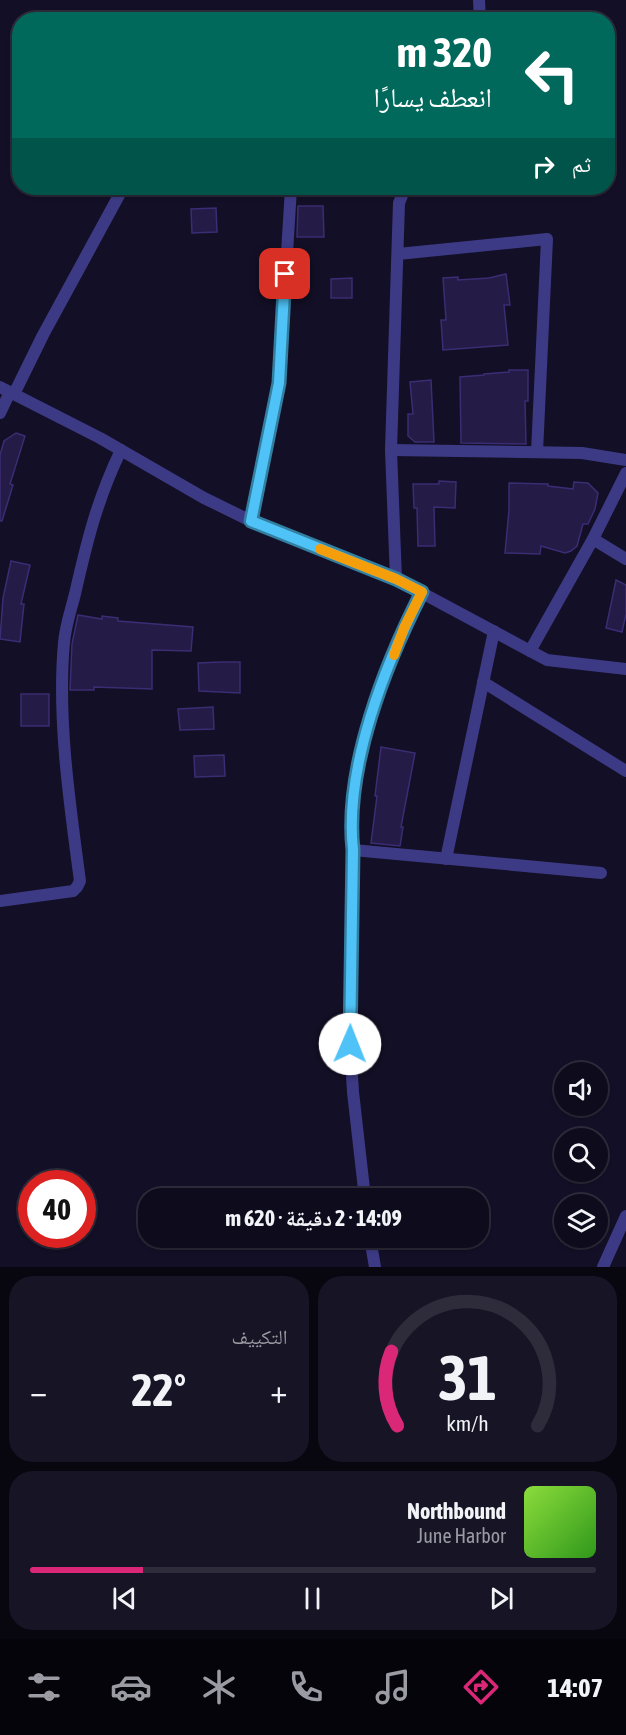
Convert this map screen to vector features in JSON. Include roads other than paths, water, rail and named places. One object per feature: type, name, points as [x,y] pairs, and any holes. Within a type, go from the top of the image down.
[{"type":"street","points":[[0,413],[8,391],[43,335],[119,195]]},
{"type":"street","points":[[251,521],[279,383],[291,195]]},
{"type":"street","points":[[396,579],[392,450],[399,203],[402,195]]},
{"type":"street","points":[[398,254],[547,239],[537,452]]},
{"type":"street","points":[[8,391],[121,450],[204,498],[251,521],[396,579],[547,660],[626,669]]},
{"type":"street","points":[[0,901],[73,891],[78,887],[80,881],[71,812],[64,721],[64,642],[90,525],[104,485],[121,450]]},
{"type":"street","points":[[392,450],[582,453],[626,460]]},
{"type":"street","points":[[530,651],[626,473]]},
{"type":"street","points":[[592,538],[626,559]]},
{"type":"street","points":[[364,1188],[350,1044],[353,850],[350,825],[363,737],[404,628],[422,592]]},
{"type":"street","points":[[446,859],[494,631]]},
{"type":"street","points":[[483,682],[626,771]]},
{"type":"street","points":[[353,850],[601,873]]},
{"type":"street","points":[[603,1267],[626,1216]]},
{"type":"street","points":[[371,1248],[375,1267]]}]
